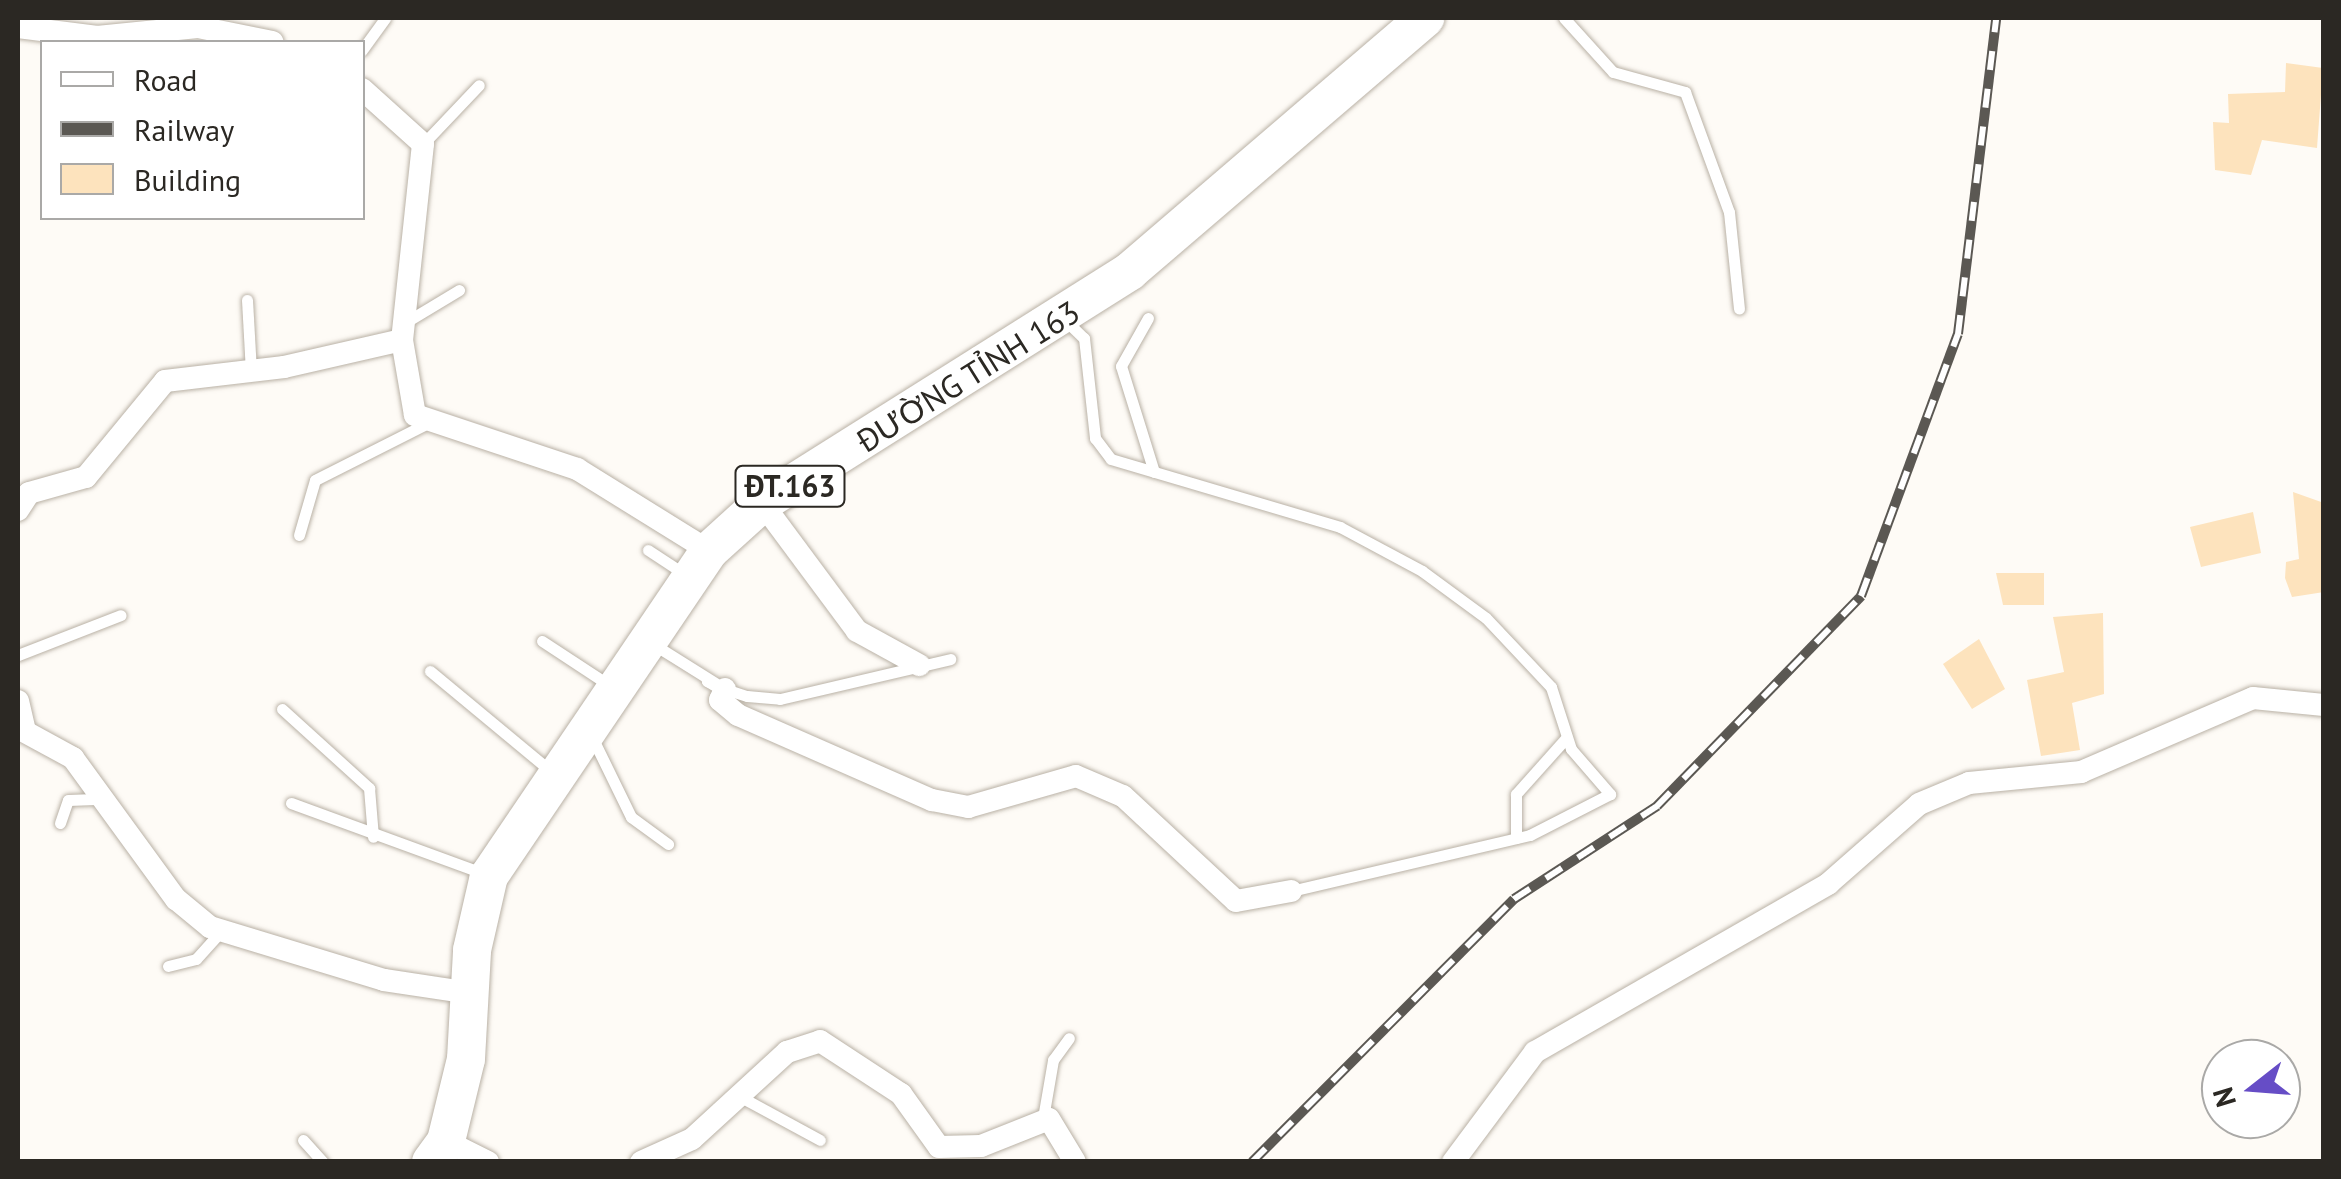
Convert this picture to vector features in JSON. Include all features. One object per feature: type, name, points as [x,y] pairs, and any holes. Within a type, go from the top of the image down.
[{"type":"main road","name":"ĐƯỜNG TỈNH 163","points":[[438,1151],[471,993],[488,876],[612,687],[699,564],[762,503],[1064,319],[1426,18]]},
{"type":"street","points":[[18,27],[98,38],[198,28],[261,40]]},
{"type":"street","points":[[365,91],[424,144],[402,332],[406,399],[428,423],[577,469],[699,564]]},
{"type":"street","points":[[18,510],[29,493],[86,477],[165,381],[251,372],[402,332]]},
{"type":"street","points":[[762,503],[857,631],[919,665]]},
{"type":"street","points":[[724,689],[720,700],[738,714],[932,800],[986,804],[1076,776],[1123,796],[1236,901],[1290,891]]},
{"type":"street","points":[[1453,1162],[1535,1052],[1828,884],[1919,804],[1968,783],[2081,772],[2252,698],[2324,706]]},
{"type":"street","points":[[18,701],[21,728],[73,758],[176,900],[220,932],[384,980],[471,993]]},
{"type":"street","points":[[642,1162],[692,1139],[787,1052],[820,1041],[901,1094],[942,1156],[1043,1118],[1062,1128],[1075,1162]]},
{"type":"street","points":[[438,1151],[488,1162]]},
{"type":"lane","points":[[365,46],[385,18]]},
{"type":"lane","points":[[1564,18],[1614,72],[1685,92],[1730,212],[1739,308]]},
{"type":"lane","points":[[424,144],[479,85]]},
{"type":"lane","points":[[402,332],[459,290]]},
{"type":"lane","points":[[246,300],[251,372]]},
{"type":"lane","points":[[1148,318],[1121,366],[1154,472]]},
{"type":"lane","points":[[1064,319],[1084,338],[1092,364],[1100,448],[1154,472],[1340,527],[1422,571],[1523,654],[1558,698],[1566,738],[1610,794],[1516,838],[1290,891]]},
{"type":"lane","points":[[300,535],[315,480],[428,423]]},
{"type":"lane","points":[[648,550],[699,564]]},
{"type":"lane","points":[[18,655],[121,615]]},
{"type":"lane","points":[[644,640],[724,689],[816,696],[950,659]]},
{"type":"lane","points":[[542,641],[612,687]]},
{"type":"lane","points":[[430,671],[554,774]]},
{"type":"lane","points":[[282,710],[369,788],[373,836]]},
{"type":"lane","points":[[585,727],[631,817],[668,844]]},
{"type":"lane","points":[[1516,838],[1516,794],[1566,738]]},
{"type":"lane","points":[[60,823],[68,800],[104,800]]},
{"type":"lane","points":[[291,803],[488,876]]},
{"type":"lane","points":[[168,966],[196,958],[220,932]]},
{"type":"lane","points":[[1043,1118],[1053,1060],[1069,1038]]},
{"type":"lane","points":[[740,1096],[820,1140]]},
{"type":"lane","points":[[304,1140],[323,1162]]},
{"type":"building","points":[[2286,63],[2323,68],[2317,148],[2262,140],[2251,175],[2215,170],[2213,122],[2229,123],[2228,94],[2285,92]]},
{"type":"building","points":[[2293,492],[2324,503],[2324,592],[2292,597],[2285,578],[2286,562],[2299,559]]},
{"type":"building","points":[[2253,512],[2261,553],[2201,567],[2190,527]]},
{"type":"building","points":[[1996,573],[2044,573],[2044,605],[2003,605]]},
{"type":"building","points":[[2103,613],[2104,694],[2072,703],[2080,750],[2041,756],[2027,680],[2064,672],[2053,617]]},
{"type":"building","points":[[1979,639],[2005,689],[1972,709],[1943,664]]},
{"type":"railway","points":[[1252,1162],[1514,899],[1657,806],[1861,596],[1958,334],[1996,18]]}]
